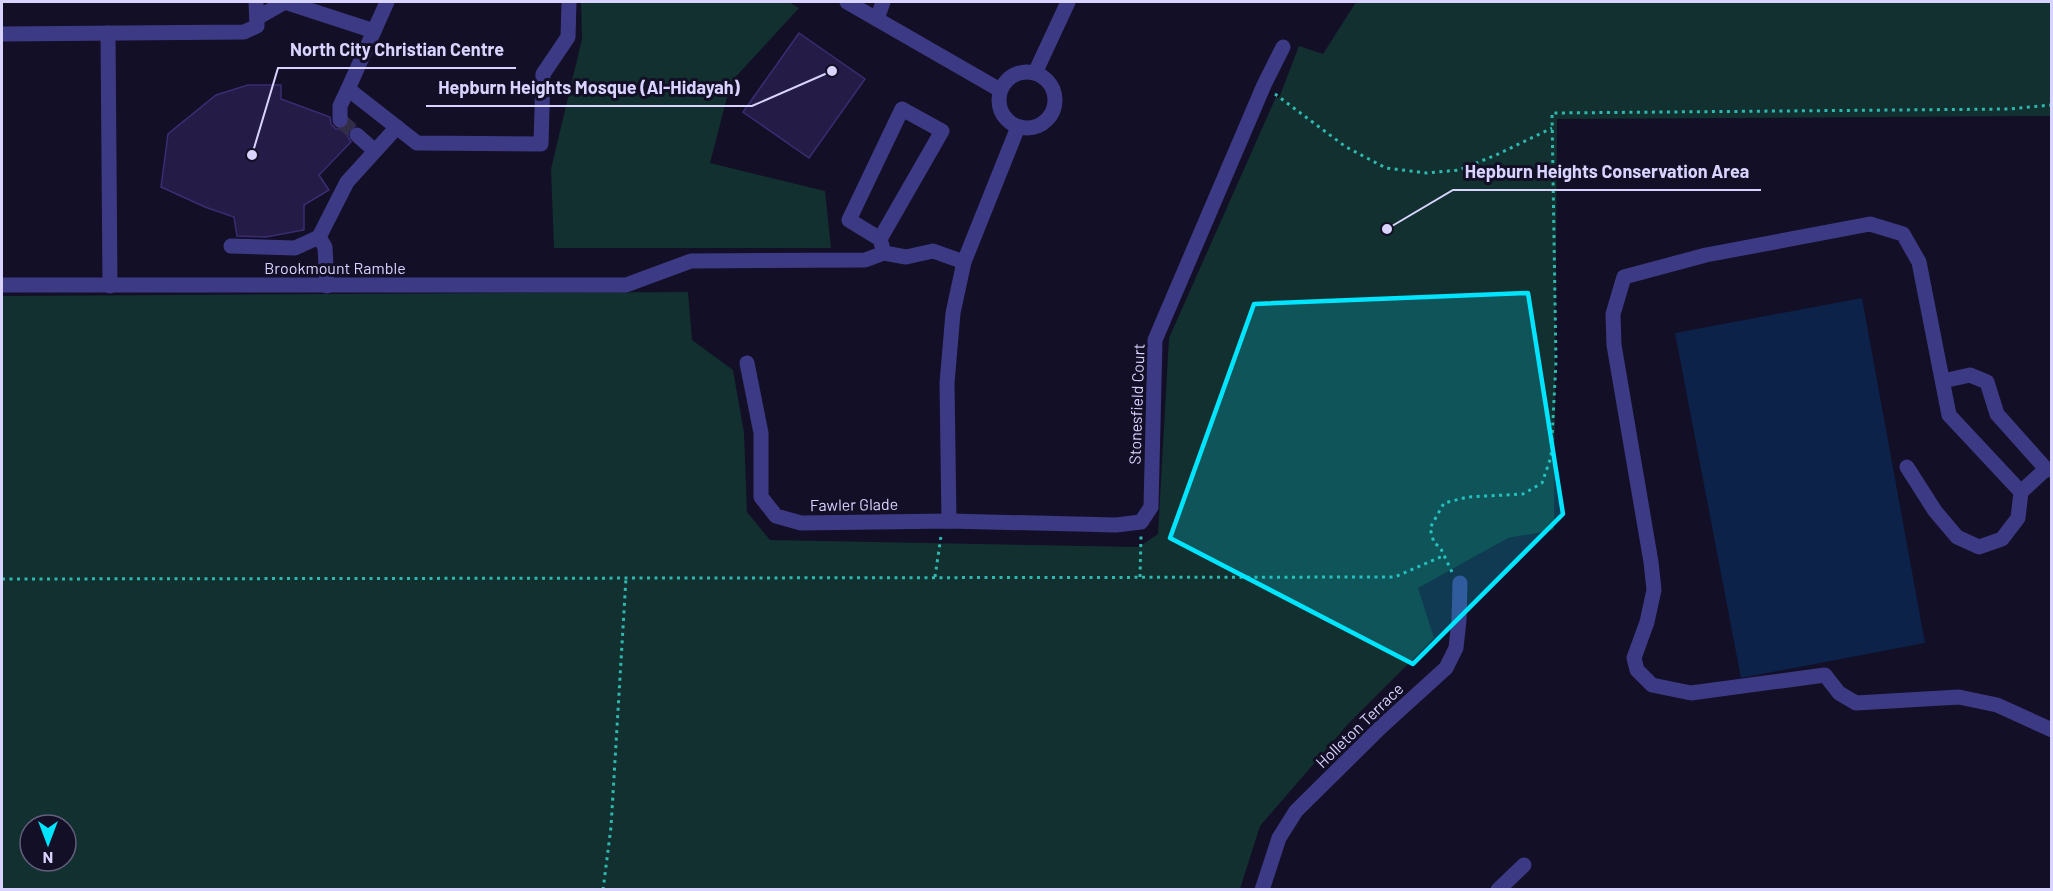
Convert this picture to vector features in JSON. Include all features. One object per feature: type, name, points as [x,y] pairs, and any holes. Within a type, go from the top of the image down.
[{"type":"street","points":[[2,34],[244,32],[257,26],[256,2]]},
{"type":"street","points":[[257,18],[285,2],[374,31]]},
{"type":"street","points":[[340,120],[340,106],[387,2]]},
{"type":"street","points":[[348,89],[417,143],[541,144],[543,74],[567,37],[569,2]]},
{"type":"street","points":[[847,2],[1000,90]]},
{"type":"street","points":[[877,19],[883,2]]},
{"type":"street","points":[[1035,73],[1068,2]]},
{"type":"street","points":[[108,33],[110,286]]},
{"type":"street","name":"Stonesfield Court","points":[[1141,522],[1151,507],[1155,340],[1264,85],[1283,47]]},
{"type":"street","points":[[1022,72],[1035,73],[1044,77],[1051,84],[1055,93],[1052,114],[1037,126],[1027,128],[1009,122],[999,105],[1000,90],[1005,81],[1022,72]]},
{"type":"street","points":[[882,246],[942,130],[902,109],[849,220],[882,246],[906,257],[933,251],[964,262]]},
{"type":"street","points":[[1018,126],[964,262],[953,313],[947,383],[949,521],[1116,525],[1141,522]]},
{"type":"street","points":[[231,246],[295,248],[319,237],[346,182],[397,127]]},
{"type":"street","points":[[357,135],[375,151]]},
{"type":"street","points":[[2021,492],[1949,415],[1919,262],[1903,234],[1870,224],[1706,255],[1624,277],[1613,314],[1614,345],[1654,590],[1647,622],[1634,657],[1636,670],[1652,685],[1691,693],[1825,675],[1839,693],[1856,703],[1959,697],[1997,705],[2052,730]]},
{"type":"street","points":[[319,237],[325,247],[327,286]]},
{"type":"street","name":"Brookmount Ramble","points":[[2,285],[626,285],[691,261],[865,260],[882,246]]},
{"type":"street","name":"Fawler Glade","points":[[747,363],[762,433],[762,497],[776,516],[801,523],[949,521]]},
{"type":"street","points":[[1907,467],[1935,511],[1957,537],[1980,547],[2002,539],[2018,518],[2021,492],[2049,469],[1997,414],[1987,382],[1970,375],[1943,381]]},
{"type":"street","name":"Holleton Terrace","points":[[1262,890],[1279,838],[1296,812],[1381,727],[1446,668],[1456,648],[1460,620],[1460,583]]},
{"type":"street","points":[[1498,890],[1524,865]]},
{"type":"path","points":[[1264,85],[1346,147],[1386,168],[1427,173],[1459,170],[1552,128]]},
{"type":"path","points":[[1460,583],[1450,569],[1440,547],[1434,543],[1430,528],[1444,502],[1468,497],[1523,494],[1542,483],[1551,457],[1556,362],[1552,113],[2010,109],[2051,105],[2052,102]]},
{"type":"path","points":[[935,577],[941,533],[949,521]]},
{"type":"path","points":[[1140,577],[1141,522]]},
{"type":"path","points":[[2,579],[1395,577],[1445,555]]},
{"type":"path","points":[[603,890],[611,827],[626,578]]},
{"type":"highlighted area","points":[[1528,293],[1563,514],[1413,664],[1170,538],[1254,304]]},
{"type":"green space","points":[[581,2],[789,2],[799,8],[731,82],[710,163],[825,191],[831,248],[554,248],[551,169],[582,39]]},
{"type":"green space","points":[[1356,2],[2051,2],[2051,116],[1557,119],[1554,530],[1508,538],[1418,588],[1434,638],[1349,723],[1260,826],[1240,889],[2,889],[2,296],[688,292],[692,340],[733,370],[744,433],[747,512],[770,540],[1139,547],[1158,534],[1169,338],[1276,97],[1279,98],[1299,46],[1323,54]]},
{"type":"water","points":[[1862,298],[1925,643],[1741,678],[1675,333]]},
{"type":"building","points":[[799,33],[865,79],[809,158],[743,112]]},
{"type":"building","points":[[248,85],[281,85],[281,99],[330,117],[331,124],[336,129],[344,129],[349,124],[355,126],[348,132],[351,142],[319,175],[329,190],[304,205],[304,230],[266,237],[237,236],[234,217],[161,187],[168,134],[216,95]]},
{"type":"tunnel","points":[[340,120],[357,135]]},
{"type":"place","name":"Hepburn Heights Mosque (Al-Hidayah)","points":[[832,71]]},
{"type":"place","name":"North City Christian Centre","points":[[252,155]]},
{"type":"place","name":"Hepburn Heights Conservation Area","points":[[1387,229]]}]
